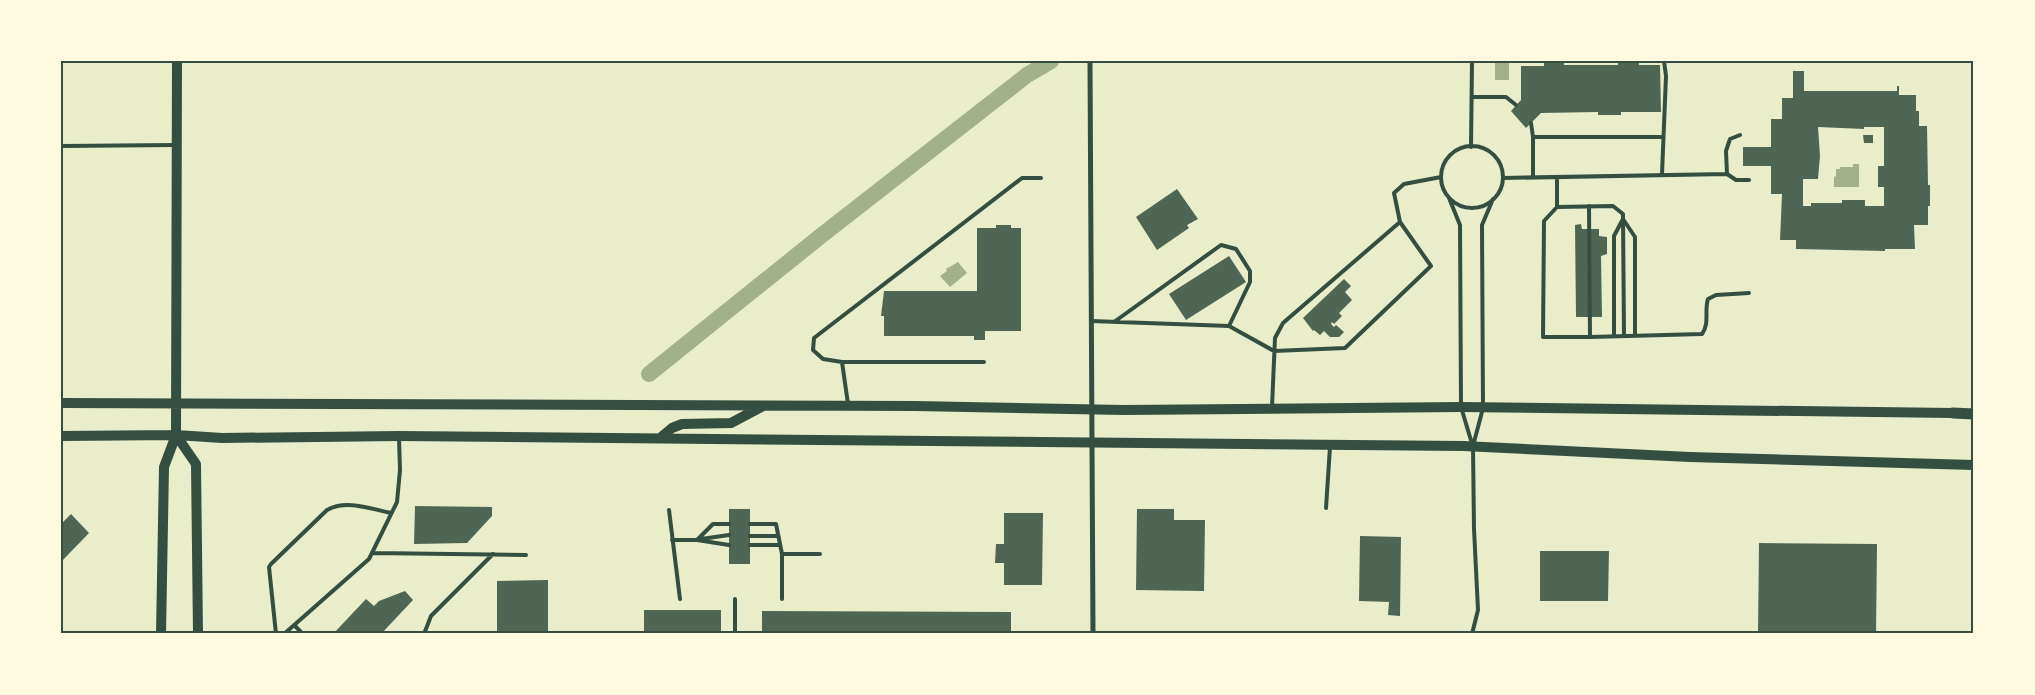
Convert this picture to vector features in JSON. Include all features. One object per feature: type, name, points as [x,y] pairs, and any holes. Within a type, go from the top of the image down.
[{"type":"main road","points":[[161,634],[164,467],[176,435],[177,61]]},
{"type":"main road","points":[[61,403],[849,406],[1091,409],[1461,407],[1974,414]]},
{"type":"main road","points":[[660,438],[672,428],[682,424],[731,424],[764,406]]},
{"type":"main road","points":[[176,435],[196,464],[198,634]]},
{"type":"main road","points":[[61,436],[176,435],[222,438],[399,436],[1330,444],[1473,447],[1676,457],[1974,465]]},
{"type":"street","points":[[1090,61],[1093,634]]},
{"type":"lane","points":[[1471,146],[1472,61]]},
{"type":"lane","points":[[1662,174],[1666,76],[1664,61]]},
{"type":"lane","points":[[1472,97],[1506,97],[1516,105]]},
{"type":"lane","points":[[1531,123],[1533,177]]},
{"type":"lane","points":[[1727,174],[1726,150],[1730,139],[1740,135]]},
{"type":"lane","points":[[1533,137],[1663,137]]},
{"type":"lane","points":[[61,146],[176,145]]},
{"type":"lane","points":[[1472,634],[1478,610],[1474,529],[1473,447],[1483,408],[1482,225],[1493,199],[1501,188],[1503,178],[1499,163],[1494,156],[1480,148],[1471,146],[1452,154],[1446,160],[1441,177],[1443,188],[1460,225],[1461,407],[1473,447]]},
{"type":"lane","points":[[1503,178],[1727,174],[1736,180],[1749,180]]},
{"type":"lane","points":[[1091,321],[1230,326],[1274,351],[1345,348],[1431,266],[1400,222],[1394,193],[1404,184],[1441,177]]},
{"type":"lane","points":[[1557,177],[1557,207],[1544,222],[1543,337],[1702,334],[1706,329],[1706,305],[1708,299],[1716,295],[1748,293]]},
{"type":"lane","points":[[984,362],[842,362],[823,359],[813,350],[814,338],[1022,178],[1041,178]]},
{"type":"lane","points":[[1449,198],[1459,205],[1471,208],[1481,207],[1493,199]]},
{"type":"lane","points":[[1589,206],[1590,337]]},
{"type":"lane","points":[[1557,207],[1613,206],[1623,214],[1623,218],[1635,237],[1634,336]]},
{"type":"lane","points":[[1623,218],[1624,336]]},
{"type":"lane","points":[[1614,336],[1614,236],[1623,218]]},
{"type":"lane","points":[[1272,407],[1275,338],[1283,323],[1400,222]]},
{"type":"lane","points":[[1114,322],[1221,245],[1236,249],[1250,271],[1250,282],[1230,326]]},
{"type":"lane","points":[[842,362],[849,406]]},
{"type":"lane","points":[[284,634],[369,559],[397,502],[400,470],[399,436]]},
{"type":"lane","points":[[1326,508],[1330,444]]},
{"type":"lane","points":[[276,634],[270,584],[269,567],[271,564],[327,510],[334,506],[357,506],[391,513]]},
{"type":"lane","points":[[669,510],[680,599]]},
{"type":"lane","points":[[696,540],[713,524],[729,524]]},
{"type":"lane","points":[[750,524],[776,524],[782,554],[782,599]]},
{"type":"lane","points":[[672,540],[696,540],[729,535]]},
{"type":"lane","points":[[750,536],[778,536]]},
{"type":"lane","points":[[696,540],[729,546]]},
{"type":"lane","points":[[750,546],[780,546]]},
{"type":"lane","points":[[372,553],[526,554]]},
{"type":"lane","points":[[424,634],[431,616],[493,554]]},
{"type":"lane","points":[[782,554],[820,554]]},
{"type":"lane","points":[[735,599],[735,634]]},
{"type":"lane","points":[[294,625],[303,634]]},
{"type":"shaded area","points":[[1495,61],[1509,61],[1509,80],[1495,80]]},
{"type":"shaded area","points":[[1853,164],[1859,164],[1859,187],[1834,187],[1836,169],[1840,169],[1840,167],[1853,167]]},
{"type":"shaded area","points":[[958,262],[967,273],[950,287],[940,276],[947,271],[946,269]]},
{"type":"building","points":[[1544,61],[1564,61],[1564,65],[1618,65],[1618,61],[1639,61],[1639,65],[1660,65],[1661,112],[1621,112],[1621,115],[1598,115],[1598,112],[1541,113],[1526,128],[1511,111],[1521,100],[1521,66],[1544,66]]},
{"type":"building","points":[[1793,71],[1804,71],[1804,91],[1897,91],[1897,86],[1899,86],[1899,95],[1916,95],[1916,111],[1919,111],[1919,126],[1927,126],[1930,206],[1928,206],[1928,225],[1914,225],[1915,249],[1885,249],[1885,251],[1796,249],[1796,240],[1780,240],[1782,194],[1771,194],[1771,166],[1743,166],[1743,147],[1771,147],[1771,119],[1782,119],[1782,98],[1793,98]],"holes":[[[1818,127],[1864,129],[1864,127],[1884,127],[1884,166],[1878,166],[1878,187],[1884,187],[1884,206],[1865,206],[1865,200],[1842,200],[1842,203],[1811,203],[1811,206],[1803,206],[1803,179],[1818,179],[1820,156]]]},
{"type":"building","points":[[1863,135],[1873,135],[1873,143],[1864,143]]},
{"type":"building","points":[[1177,189],[1198,219],[1187,225],[1189,228],[1157,250],[1136,217]]},
{"type":"building","points":[[1581,224],[1582,229],[1599,229],[1599,236],[1607,237],[1607,254],[1601,256],[1602,317],[1576,317],[1575,225]]},
{"type":"building","points":[[996,225],[1011,225],[1011,228],[1021,228],[1021,331],[985,331],[985,340],[974,340],[974,336],[884,336],[884,316],[881,316],[884,291],[977,291],[977,228],[996,228]]},
{"type":"building","points":[[1229,256],[1246,282],[1186,320],[1169,294]]},
{"type":"building","points":[[1344,279],[1351,286],[1345,292],[1352,300],[1339,313],[1342,316],[1334,324],[1332,322],[1331,324],[1334,327],[1336,325],[1344,332],[1339,337],[1330,337],[1324,331],[1320,335],[1313,331],[1303,318]]},
{"type":"building","points":[[415,506],[492,507],[492,516],[467,543],[414,544]]},
{"type":"building","points":[[729,509],[750,509],[750,564],[729,564]]},
{"type":"building","points":[[1137,509],[1174,509],[1174,520],[1205,520],[1204,591],[1136,590]]},
{"type":"building","points":[[1004,513],[1043,513],[1042,585],[1004,585],[1004,563],[995,563],[996,544],[1004,544]]},
{"type":"building","points":[[71,514],[89,533],[61,562],[61,524]]},
{"type":"building","points":[[1360,536],[1401,537],[1400,616],[1388,615],[1389,602],[1359,601]]},
{"type":"building","points":[[1759,543],[1877,544],[1876,634],[1758,634]]},
{"type":"building","points":[[1540,551],[1609,551],[1608,601],[1540,601]]},
{"type":"building","points":[[548,580],[548,634],[497,634],[497,581]]},
{"type":"building","points":[[405,591],[413,600],[381,634],[333,634],[366,599],[374,606],[379,601]]},
{"type":"building","points":[[644,610],[721,610],[721,634],[644,634]]},
{"type":"building","points":[[762,611],[1011,612],[1011,634],[762,634]]},
{"type":"waterway","points":[[649,374],[822,235],[1027,75],[1051,61]]}]
